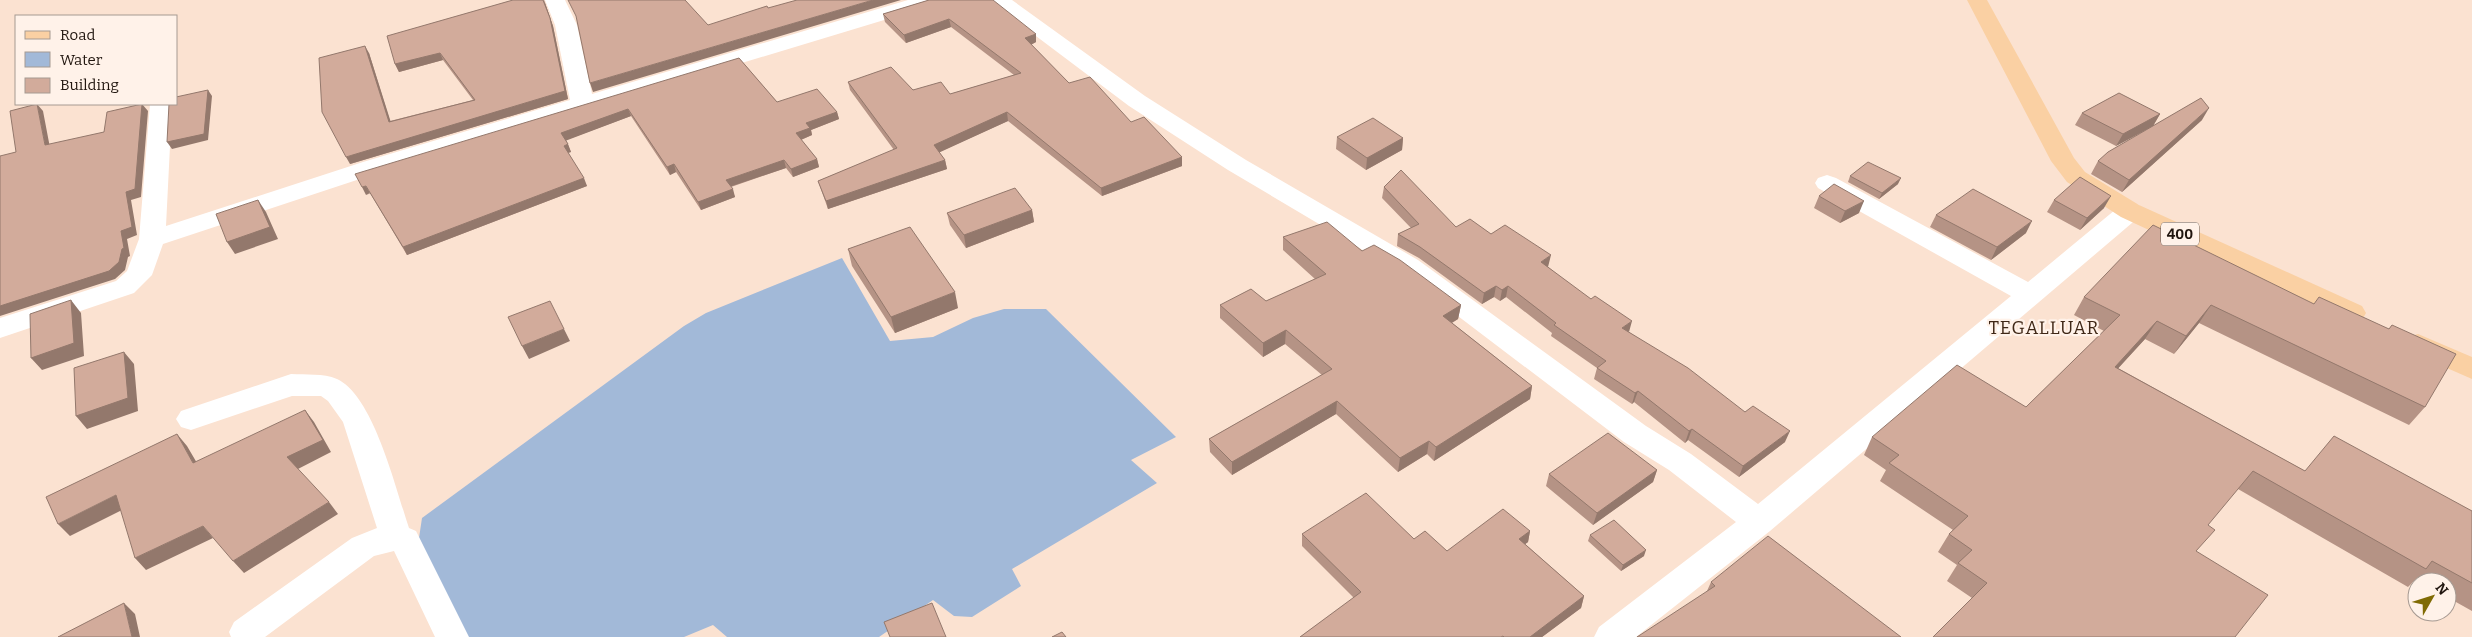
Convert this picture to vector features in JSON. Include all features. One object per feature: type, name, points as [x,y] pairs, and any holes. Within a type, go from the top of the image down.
[{"type":"main road","name":"400","points":[[1977,0],[2063,161],[2076,177],[2130,211],[2373,323]]},
{"type":"main road","points":[[2400,336],[2472,369]]},
{"type":"street","points":[[555,0],[566,25],[582,104]]},
{"type":"street","points":[[152,239],[268,200],[930,0]]},
{"type":"street","points":[[998,0],[1137,101],[1237,165],[1409,266],[1636,434],[1680,462],[1758,522]]},
{"type":"street","points":[[0,328],[125,287],[139,275],[152,239],[160,106]]},
{"type":"street","points":[[1827,183],[2031,295]]},
{"type":"street","points":[[1611,637],[1758,522],[2130,211]]},
{"type":"street","points":[[191,420],[291,385],[326,386],[338,393],[356,419],[396,536]]},
{"type":"street","points":[[246,632],[363,548],[381,538],[396,536],[406,540],[452,637]]},
{"type":"water","points":[[842,258],[890,341],[933,337],[973,318],[1004,309],[1046,309],[1176,437],[1131,460],[1157,483],[1012,569],[1021,586],[972,617],[954,616],[933,600],[879,637],[727,637],[713,625],[684,637],[465,637],[419,538],[422,518],[684,326],[706,313]]},
{"type":"building","points":[[513,0],[543,0],[550,18],[565,91],[346,157],[322,112],[319,58],[365,46],[389,122],[475,100],[440,53],[395,64],[387,36]]},
{"type":"building","points":[[568,0],[685,0],[708,25],[767,6],[768,8],[797,0],[873,0],[590,83],[576,16]]},
{"type":"building","points":[[929,0],[993,0],[1036,34],[1025,38],[1069,83],[1090,77],[1131,122],[1144,117],[1182,157],[1101,188],[1007,112],[934,145],[945,160],[826,201],[818,181],[897,148],[848,82],[891,67],[913,90],[941,82],[950,94],[1021,73],[949,19],[904,35],[883,14]]},
{"type":"building","points":[[739,58],[777,102],[817,89],[837,112],[806,123],[810,128],[796,133],[817,159],[791,169],[784,160],[726,180],[733,189],[698,202],[674,164],[667,167],[628,109],[561,133],[568,144],[564,146],[584,178],[403,247],[366,186],[362,187],[355,174]]},
{"type":"building","points":[[208,90],[204,134],[167,142],[169,105],[178,105],[178,97]]},
{"type":"building","points":[[2119,93],[2160,114],[2123,134],[2082,113]]},
{"type":"building","points":[[2201,98],[2209,108],[2129,180],[2098,161],[2108,152]]},
{"type":"building","points":[[37,105],[45,145],[104,132],[107,112],[142,105],[135,189],[126,192],[132,227],[121,231],[124,248],[122,249],[119,262],[109,271],[0,306],[0,156],[16,152],[10,111]]},
{"type":"building","points":[[1373,118],[1403,138],[1367,158],[1337,137]]},
{"type":"building","points":[[1868,162],[1901,178],[1882,193],[1850,176]]},
{"type":"building","points":[[1401,170],[1456,227],[1470,219],[1491,234],[1505,225],[1551,255],[1541,262],[1591,299],[1595,296],[1632,321],[1622,328],[1688,368],[1745,412],[1753,406],[1790,431],[1743,466],[1692,429],[1689,431],[1638,391],[1635,393],[1597,368],[1606,361],[1554,325],[1556,323],[1508,286],[1502,290],[1496,286],[1484,293],[1420,247],[1398,234],[1419,224],[1384,187]]},
{"type":"building","points":[[2080,177],[2111,196],[2087,218],[2054,200]]},
{"type":"building","points":[[1834,184],[1864,201],[1845,211],[1819,196]]},
{"type":"building","points":[[1015,188],[1032,210],[964,235],[947,213]]},
{"type":"building","points":[[1973,189],[2032,221],[1997,247],[1936,215]]},
{"type":"building","points":[[258,200],[270,227],[227,242],[216,214]]},
{"type":"building","points":[[1327,222],[1362,251],[1374,245],[1400,260],[1461,305],[1443,316],[1532,386],[1436,447],[1429,441],[1400,458],[1337,401],[1232,462],[1209,439],[1332,369],[1286,330],[1263,343],[1220,305],[1251,289],[1266,301],[1326,274],[1283,237]]},
{"type":"building","points":[[2153,225],[2314,304],[2319,297],[2389,329],[2392,325],[2456,354],[2425,407],[2211,305],[2186,336],[2157,321],[2115,367],[2305,471],[2334,436],[2472,511],[2472,583],[2457,575],[2457,572],[2452,572],[2432,561],[2426,569],[2253,471],[2208,525],[2215,530],[2196,551],[2268,595],[2235,637],[1933,637],[1987,583],[1958,563],[1972,550],[1949,534],[1968,516],[1889,463],[1899,455],[1872,437],[1957,365],[2026,407],[2120,315],[2084,297]]},
{"type":"building","points":[[910,227],[955,292],[891,317],[848,249]]},
{"type":"building","points":[[71,300],[74,343],[31,358],[30,314]]},
{"type":"building","points":[[550,301],[564,329],[522,346],[508,317]]},
{"type":"building","points":[[124,352],[128,398],[76,416],[74,368]]},
{"type":"building","points":[[305,410],[323,440],[287,457],[329,502],[233,561],[203,526],[135,558],[116,495],[58,524],[46,497],[177,434],[193,463]]},
{"type":"building","points":[[1608,433],[1657,470],[1597,513],[1549,474]]},
{"type":"building","points":[[1366,493],[1414,539],[1425,531],[1447,551],[1503,509],[1530,531],[1519,539],[1584,596],[1530,637],[1300,637],[1361,592],[1302,534]]},
{"type":"building","points":[[1614,520],[1646,550],[1623,565],[1590,535]]},
{"type":"building","points":[[1768,536],[1901,637],[1637,637],[1715,586],[1711,582]]},
{"type":"building","points":[[124,603],[132,637],[58,637]]},
{"type":"building","points":[[932,603],[946,637],[890,637],[884,622]]},
{"type":"building","points":[[1062,632],[1066,637],[1052,637]]},
{"type":"district","name":"TEGALLUAR","points":[[2044,328]]}]
